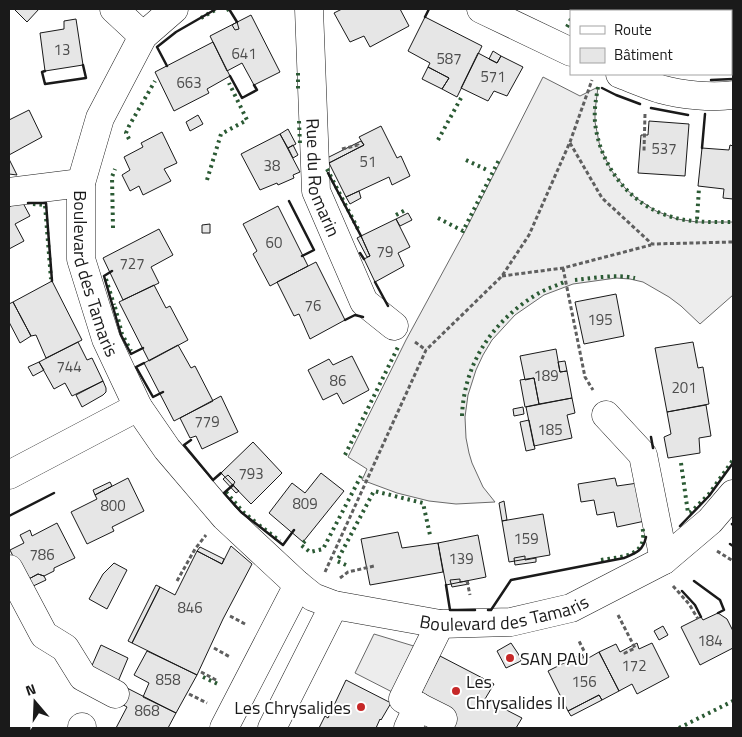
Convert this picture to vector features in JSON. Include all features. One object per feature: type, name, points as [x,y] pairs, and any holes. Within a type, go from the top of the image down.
[{"type":"street","points":[[114,9],[143,36]]},
{"type":"street","name":"Boulevard des Tamaris","points":[[174,9],[143,36],[100,118],[82,183],[81,259],[106,339],[138,407],[167,449],[225,517],[315,596],[440,624],[510,622],[571,608],[664,560],[710,521],[733,494]]},
{"type":"street","name":"Rue du Romarin","points":[[309,9],[316,190],[364,302],[394,326]]},
{"type":"street","points":[[481,9],[570,52]]},
{"type":"street","points":[[623,75],[661,89],[685,94],[720,97],[733,95]]},
{"type":"street","points":[[9,192],[82,183]]},
{"type":"street","points":[[9,475],[138,407]]},
{"type":"street","points":[[606,415],[643,455],[664,560]]},
{"type":"street","points":[[9,569],[44,635],[65,648],[83,676],[116,694]]},
{"type":"street","points":[[224,728],[315,596]]},
{"type":"street","points":[[272,728],[315,596]]},
{"type":"street","points":[[440,624],[403,699],[413,717],[443,719]]},
{"type":"path","points":[[315,596],[426,350],[502,276],[529,234],[570,142],[594,75]]},
{"type":"path","points":[[646,106],[644,146],[646,151]]},
{"type":"path","points":[[570,142],[602,198],[652,244]]},
{"type":"path","points":[[338,150],[358,145],[359,148]]},
{"type":"path","points":[[502,276],[563,268],[652,244],[733,242]]},
{"type":"path","points":[[563,268],[586,377],[606,415]]},
{"type":"path","points":[[177,581],[194,549],[210,530]]},
{"type":"path","points":[[710,546],[733,561]]},
{"type":"path","points":[[348,572],[374,566]]},
{"type":"path","points":[[673,586],[689,604],[698,619]]},
{"type":"path","points":[[616,613],[635,648],[624,653],[626,655]]},
{"type":"path","points":[[230,616],[247,625]]},
{"type":"path","points":[[578,641],[586,655],[576,660],[578,663]]},
{"type":"path","points":[[214,648],[231,657]]},
{"type":"path","points":[[202,672],[219,681]]},
{"type":"path","points":[[190,694],[207,703]]},
{"type":"shaded area","points":[[577,9],[639,9],[638,10]]},
{"type":"shaded area","points":[[543,77],[580,96],[598,87],[595,122],[600,147],[611,170],[625,188],[636,198],[656,211],[677,219],[697,222],[733,222],[733,295],[700,324],[669,297],[643,282],[630,279],[616,278],[573,284],[544,295],[515,315],[492,340],[476,370],[468,395],[465,417],[469,453],[483,487],[495,502],[456,504],[429,501],[397,493],[362,480],[367,469],[348,457],[406,340],[464,233]]},
{"type":"shaded area","points":[[374,634],[417,647],[398,695],[355,673]]},
{"type":"building","points":[[14,9],[39,9],[27,22]]},
{"type":"building","points":[[342,9],[400,9],[409,26],[370,47],[364,36],[350,42],[334,13]]},
{"type":"building","points":[[688,9],[692,10],[654,10]]},
{"type":"building","points":[[251,15],[280,72],[254,85],[242,63],[227,71],[210,36]]},
{"type":"building","points":[[425,17],[482,46],[457,97],[442,89],[449,78],[428,67],[430,63],[408,51]]},
{"type":"building","points":[[76,19],[83,65],[45,71],[40,33],[64,29],[64,21]]},
{"type":"building","points":[[237,22],[239,29],[235,30],[232,25]]},
{"type":"building","points":[[213,42],[230,76],[207,89],[209,93],[174,111],[155,72]]},
{"type":"building","points":[[493,51],[501,56],[497,63],[489,59]]},
{"type":"building","points":[[478,53],[497,63],[501,56],[523,67],[507,96],[494,91],[488,101],[461,88]]},
{"type":"building","points":[[428,67],[449,78],[442,89],[422,79]]},
{"type":"building","points":[[29,110],[42,137],[9,155],[9,120]]},
{"type":"building","points":[[198,115],[203,124],[190,131],[186,122]]},
{"type":"building","points":[[649,121],[689,124],[685,176],[638,173],[641,135],[648,135]]},
{"type":"building","points":[[381,126],[397,158],[401,156],[410,176],[392,185],[389,177],[346,197],[329,163],[364,145],[359,137]]},
{"type":"building","points":[[288,129],[296,144],[288,148],[280,134]]},
{"type":"building","points":[[162,132],[177,163],[164,169],[171,181],[143,195],[139,186],[130,191],[122,175],[130,170],[124,157],[143,147],[141,143]]},
{"type":"building","points":[[280,134],[300,172],[293,175],[294,178],[260,190],[241,154]]},
{"type":"building","points":[[361,141],[364,145],[329,163],[327,158]]},
{"type":"building","points":[[293,145],[298,155],[293,158],[288,148]]},
{"type":"building","points":[[730,145],[733,146],[733,199],[723,198],[724,189],[698,186],[702,148],[729,150]]},
{"type":"building","points":[[9,159],[17,175],[9,174]]},
{"type":"building","points":[[359,191],[361,198],[350,204],[346,197]]},
{"type":"building","points":[[17,202],[23,203],[30,216],[15,224],[24,241],[9,249],[9,207]]},
{"type":"building","points":[[278,206],[308,266],[270,286],[253,254],[257,251],[243,224]]},
{"type":"building","points":[[408,213],[412,220],[400,226],[396,219]]},
{"type":"building","points":[[396,219],[410,247],[398,253],[404,266],[375,282],[364,259],[370,256],[361,236]]},
{"type":"building","points":[[210,224],[210,233],[202,233],[202,225]]},
{"type":"building","points":[[159,229],[173,255],[151,267],[159,283],[123,300],[103,258]]},
{"type":"building","points":[[361,236],[370,256],[367,257],[357,238]]},
{"type":"building","points":[[316,262],[345,320],[310,339],[299,314],[294,316],[277,282]]},
{"type":"building","points":[[52,281],[82,340],[46,358],[36,335],[31,336],[13,302]]},
{"type":"building","points":[[154,285],[166,308],[170,306],[188,340],[149,361],[119,302]]},
{"type":"building","points":[[616,294],[624,336],[584,344],[575,302]]},
{"type":"building","points":[[13,302],[31,336],[20,343],[9,322],[9,304]]},
{"type":"building","points":[[78,342],[87,360],[92,358],[103,381],[72,396],[65,383],[54,389],[39,362]]},
{"type":"building","points":[[693,342],[698,368],[703,367],[709,404],[667,412],[655,348]]},
{"type":"building","points":[[178,345],[191,368],[195,366],[213,401],[174,421],[144,363]]},
{"type":"building","points":[[556,349],[560,372],[567,371],[572,398],[539,404],[534,378],[525,380],[520,356]]},
{"type":"building","points":[[352,356],[369,390],[343,404],[337,393],[323,400],[308,370],[329,359],[333,365]]},
{"type":"building","points":[[565,361],[567,371],[560,372],[558,362]]},
{"type":"building","points":[[39,362],[44,370],[33,376],[28,367]]},
{"type":"building","points":[[534,378],[539,404],[525,407],[520,380]]},
{"type":"building","points":[[103,381],[106,392],[82,407],[76,395]]},
{"type":"building","points":[[221,396],[238,432],[202,449],[196,436],[190,438],[180,418]]},
{"type":"building","points":[[572,398],[575,413],[567,415],[572,438],[534,446],[526,407]]},
{"type":"building","points":[[706,405],[711,436],[699,438],[700,453],[668,458],[664,437],[671,434],[667,412]]},
{"type":"building","points":[[523,407],[524,414],[514,416],[513,409]]},
{"type":"building","points":[[529,420],[535,449],[526,451],[520,422]]},
{"type":"building","points":[[253,442],[282,473],[251,504],[221,473]]},
{"type":"building","points":[[321,473],[344,491],[303,542],[269,513],[292,483],[305,493]]},
{"type":"building","points":[[228,475],[235,482],[233,485],[239,491],[236,493],[223,479]]},
{"type":"building","points":[[128,478],[144,511],[112,527],[114,531],[87,544],[71,512],[97,499],[95,495]]},
{"type":"building","points":[[615,478],[617,486],[638,483],[645,521],[617,527],[614,512],[597,515],[594,500],[581,502],[578,484]]},
{"type":"building","points":[[110,482],[112,486],[95,495],[93,490]]},
{"type":"building","points":[[504,501],[507,520],[502,521],[499,503]]},
{"type":"building","points":[[543,514],[550,555],[509,562],[502,521]]},
{"type":"building","points":[[57,523],[75,558],[54,568],[54,571],[44,576],[38,574],[25,581],[10,550],[24,543],[20,535],[30,530],[32,536]]},
{"type":"building","points":[[398,532],[402,548],[438,543],[443,572],[370,585],[361,539]]},
{"type":"building","points":[[478,535],[486,577],[446,585],[438,543]]},
{"type":"building","points":[[231,546],[252,564],[223,619],[197,675],[132,643],[160,587],[175,595],[197,551],[222,564]]},
{"type":"building","points":[[200,547],[224,559],[222,564],[197,551]]},
{"type":"building","points":[[525,556],[525,560],[536,558],[536,562],[515,565],[514,558]]},
{"type":"building","points":[[114,563],[127,570],[107,609],[89,599],[103,574]]},
{"type":"building","points":[[38,574],[44,576],[46,580],[29,588],[25,581]]},
{"type":"building","points":[[460,579],[460,582],[468,581],[469,584],[452,587],[450,580]]},
{"type":"building","points":[[156,585],[160,587],[132,643],[128,641]]},
{"type":"building","points":[[718,613],[727,619],[733,631],[733,648],[700,665],[681,627],[701,617],[703,620]]},
{"type":"building","points":[[663,626],[668,635],[659,640],[654,631]]},
{"type":"building","name":"SAN PAU","points":[[511,643],[521,661],[506,668],[497,651]]},
{"type":"building","points":[[637,643],[639,649],[652,643],[669,677],[637,694],[632,684],[619,691],[599,652],[616,644],[620,652]]},
{"type":"building","points":[[101,645],[128,658],[117,684],[90,670]]},
{"type":"building","points":[[147,651],[197,675],[176,713],[143,697],[149,683],[134,675]]},
{"type":"building","points":[[599,652],[619,691],[602,700],[599,695],[568,711],[548,671],[582,654],[585,660]]},
{"type":"building","name":"Les Chrysalides II","points":[[440,656],[494,684],[485,699],[522,718],[516,728],[448,728],[418,699]]},
{"type":"building","name":"Les Chrysalides","points":[[346,680],[391,703],[376,728],[319,728],[325,716],[328,718]]},
{"type":"building","points":[[125,687],[176,713],[168,728],[116,728],[127,707],[118,702]]},
{"type":"building","points":[[599,695],[602,700],[571,716],[568,711]]},
{"type":"hedge","points":[[201,18],[217,9]]},
{"type":"hedge","points":[[567,27],[570,21]]},
{"type":"hedge","points":[[298,73],[298,92]]},
{"type":"hedge","points":[[129,139],[126,133],[129,126],[155,81]]},
{"type":"hedge","points":[[207,180],[221,134],[247,120],[229,83]]},
{"type":"hedge","points":[[598,87],[595,122],[602,152],[609,167],[629,192],[654,210],[669,216],[693,221],[733,222]]},
{"type":"hedge","points":[[438,140],[461,98]]},
{"type":"hedge","points":[[299,121],[300,144]]},
{"type":"hedge","points":[[466,160],[487,170]]},
{"type":"hedge","points":[[438,218],[463,231],[499,160]]},
{"type":"hedge","points":[[113,228],[112,177],[115,169]]},
{"type":"hedge","points":[[327,169],[358,229]]},
{"type":"hedge","points":[[697,219],[699,188]]},
{"type":"hedge","points":[[33,204],[45,205],[51,279]]},
{"type":"hedge","points":[[396,215],[407,209]]},
{"type":"hedge","points":[[575,280],[613,276],[635,278]]},
{"type":"hedge","points":[[106,279],[114,305]]},
{"type":"hedge","points":[[462,416],[468,378],[475,361],[495,330],[523,304],[542,292],[564,282]]},
{"type":"hedge","points":[[115,307],[122,334],[131,351]]},
{"type":"hedge","points":[[345,455],[399,345]]},
{"type":"hedge","points":[[681,463],[688,513],[709,494],[733,460]]},
{"type":"hedge","points":[[305,541],[301,545],[310,552],[323,549],[361,476]]},
{"type":"hedge","points":[[346,565],[337,561],[374,491],[423,503],[430,535]]},
{"type":"hedge","points":[[226,492],[243,512],[258,524]]},
{"type":"hedge","points":[[259,525],[280,541]]},
{"type":"hedge","points":[[601,560],[626,556],[638,549],[642,543],[642,525]]},
{"type":"hedge","points":[[203,677],[220,685]]},
{"type":"hedge","points":[[679,728],[733,701]]},
{"type":"wall","points":[[167,66],[157,47],[176,32],[216,9]]},
{"type":"wall","points":[[229,9],[237,22]]},
{"type":"wall","points":[[425,17],[429,9]]},
{"type":"wall","points":[[45,71],[42,72],[45,84],[86,78],[83,65]]},
{"type":"wall","points":[[230,76],[242,98],[257,90],[254,85]]},
{"type":"wall","points":[[711,80],[733,79]]},
{"type":"wall","points":[[602,88],[640,104]]},
{"type":"wall","points":[[651,108],[688,115]]},
{"type":"wall","points":[[702,148],[705,114]]},
{"type":"wall","points":[[328,173],[361,236]]},
{"type":"wall","points":[[289,201],[314,250],[302,256]]},
{"type":"wall","points":[[28,203],[46,203],[52,281]]},
{"type":"wall","points":[[360,253],[364,259]]},
{"type":"wall","points":[[112,271],[104,276],[121,335],[131,354],[143,348]]},
{"type":"wall","points":[[375,282],[388,306]]},
{"type":"wall","points":[[345,320],[355,315],[363,317]]},
{"type":"wall","points":[[144,363],[136,367],[153,397],[163,392]]},
{"type":"wall","points":[[651,437],[653,448]]},
{"type":"wall","points":[[191,440],[184,445],[213,480],[221,473]]},
{"type":"wall","points":[[680,526],[709,496],[733,463]]},
{"type":"wall","points":[[233,485],[224,493],[241,512],[283,545],[294,530]]},
{"type":"wall","points":[[9,516],[54,493]]},
{"type":"wall","points":[[488,610],[491,610],[511,580],[624,558],[638,551],[646,537]]},
{"type":"wall","points":[[694,581],[720,600],[724,610],[718,613]]},
{"type":"wall","points":[[446,585],[450,610],[475,610]]},
{"type":"wall","points":[[682,591],[695,605],[701,617]]},
{"type":"place","name":"SAN PAU","points":[[510,658]]},
{"type":"place","name":"Les Chrysalides II","points":[[456,691]]},
{"type":"place","name":"Les Chrysalides","points":[[361,707]]}]
